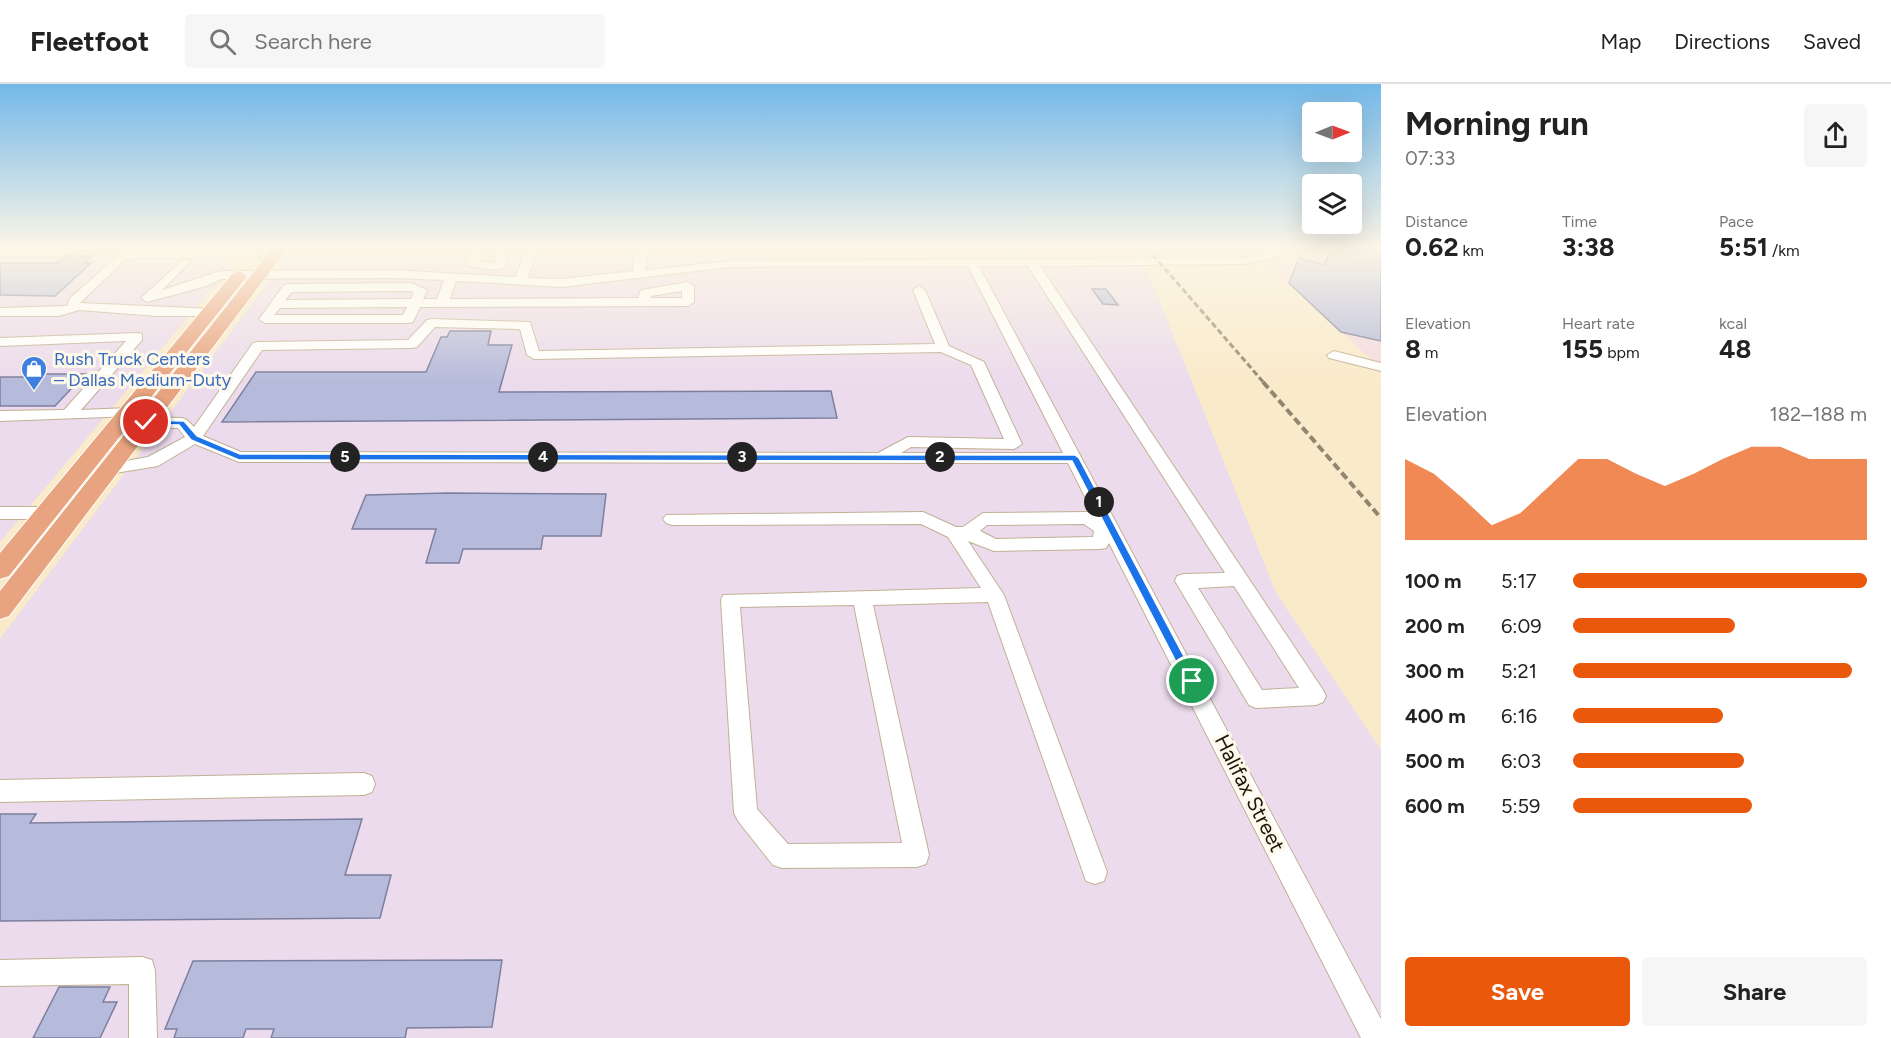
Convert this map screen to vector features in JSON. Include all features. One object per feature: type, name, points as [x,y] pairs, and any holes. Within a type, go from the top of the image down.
[{"type":"main road","points":[[0,609],[109,470],[131,419],[226,293]]},
{"type":"main road","points":[[0,570],[47,513],[244,293]]},
{"type":"main road","points":[[47,513],[75,512]]},
{"type":"street","points":[[77,307],[73,306],[74,301],[83,293]]},
{"type":"street","points":[[147,298],[153,293]]},
{"type":"street","points":[[96,308],[167,293]]},
{"type":"street","points":[[285,293],[265,319],[408,319],[420,293]]},
{"type":"street","points":[[442,303],[446,293]]},
{"type":"street","points":[[920,293],[943,348]]},
{"type":"street","name":"Halifax Street","points":[[988,293],[1075,458],[1108,529],[1376,1038]]},
{"type":"street","points":[[1051,293],[1316,696],[1256,699],[1184,581],[1239,579]]},
{"type":"street","points":[[415,303],[644,303]]},
{"type":"street","points":[[0,312],[58,312],[77,307],[210,312]]},
{"type":"street","points":[[109,470],[152,462],[194,438],[258,346],[412,344],[432,323],[525,325],[534,355],[943,348],[977,362],[1014,444],[908,442],[882,457]]},
{"type":"street","points":[[0,342],[30,339],[137,338],[68,414]]},
{"type":"street","points":[[1334,355],[1381,367]]},
{"type":"street","points":[[0,416],[68,414],[182,423],[194,438],[239,457],[1075,458]]},
{"type":"street","points":[[0,513],[47,513]]},
{"type":"street","points":[[672,519],[923,518],[960,533],[994,545],[1100,543],[1108,529],[1087,518],[983,519],[960,533]]},
{"type":"street","points":[[960,533],[995,595],[1095,872]]},
{"type":"street","points":[[862,598],[917,855],[782,855],[747,813],[730,600],[995,595]]},
{"type":"street","points":[[0,791],[364,784]]},
{"type":"street","points":[[0,973],[142,970],[143,1038]]},
{"type":"shaded area","points":[[0,293],[209,293],[0,542]]},
{"type":"shaded area","points":[[261,293],[1156,293],[1276,593],[1381,750],[1381,1038],[0,1038],[0,639]]},
{"type":"shaded area","points":[[1299,293],[1381,293],[1381,369]]},
{"type":"building","points":[[0,293],[59,293],[55,296],[0,295]]},
{"type":"building","points":[[1095,293],[1109,293],[1118,305],[1103,304]]},
{"type":"building","points":[[1299,293],[1381,293],[1381,341],[1341,332]]},
{"type":"building","points":[[450,331],[491,331],[488,345],[512,345],[499,392],[831,391],[837,418],[222,422],[256,372],[426,372],[441,337],[447,337]]},
{"type":"building","name":"Rush Truck Centers – Dallas Medium-Duty","points":[[40,374],[85,374],[55,406],[0,406],[0,377],[37,377]]},
{"type":"building","points":[[606,494],[601,536],[543,536],[541,549],[463,549],[459,563],[426,563],[436,529],[352,529],[366,495]]},
{"type":"building","points":[[0,814],[36,814],[30,823],[362,819],[345,875],[391,875],[380,918],[0,921]]},
{"type":"building","points":[[502,960],[492,1027],[407,1028],[405,1038],[271,1038],[274,1029],[246,1029],[243,1038],[174,1038],[177,1029],[165,1029],[193,961]]},
{"type":"building","points":[[59,987],[110,987],[103,1002],[117,1002],[100,1038],[33,1038]]},
{"type":"railway","points":[[1186,293],[1265,384]]},
{"type":"railway","points":[[1263,382],[1381,518]]},
{"type":"place","name":"Rush Truck Centers – Dallas Medium-Duty","points":[[34,392]]},
{"type":"route","points":[[146,422],[182,423],[194,438],[239,457],[1075,458],[1192,681]]}]
